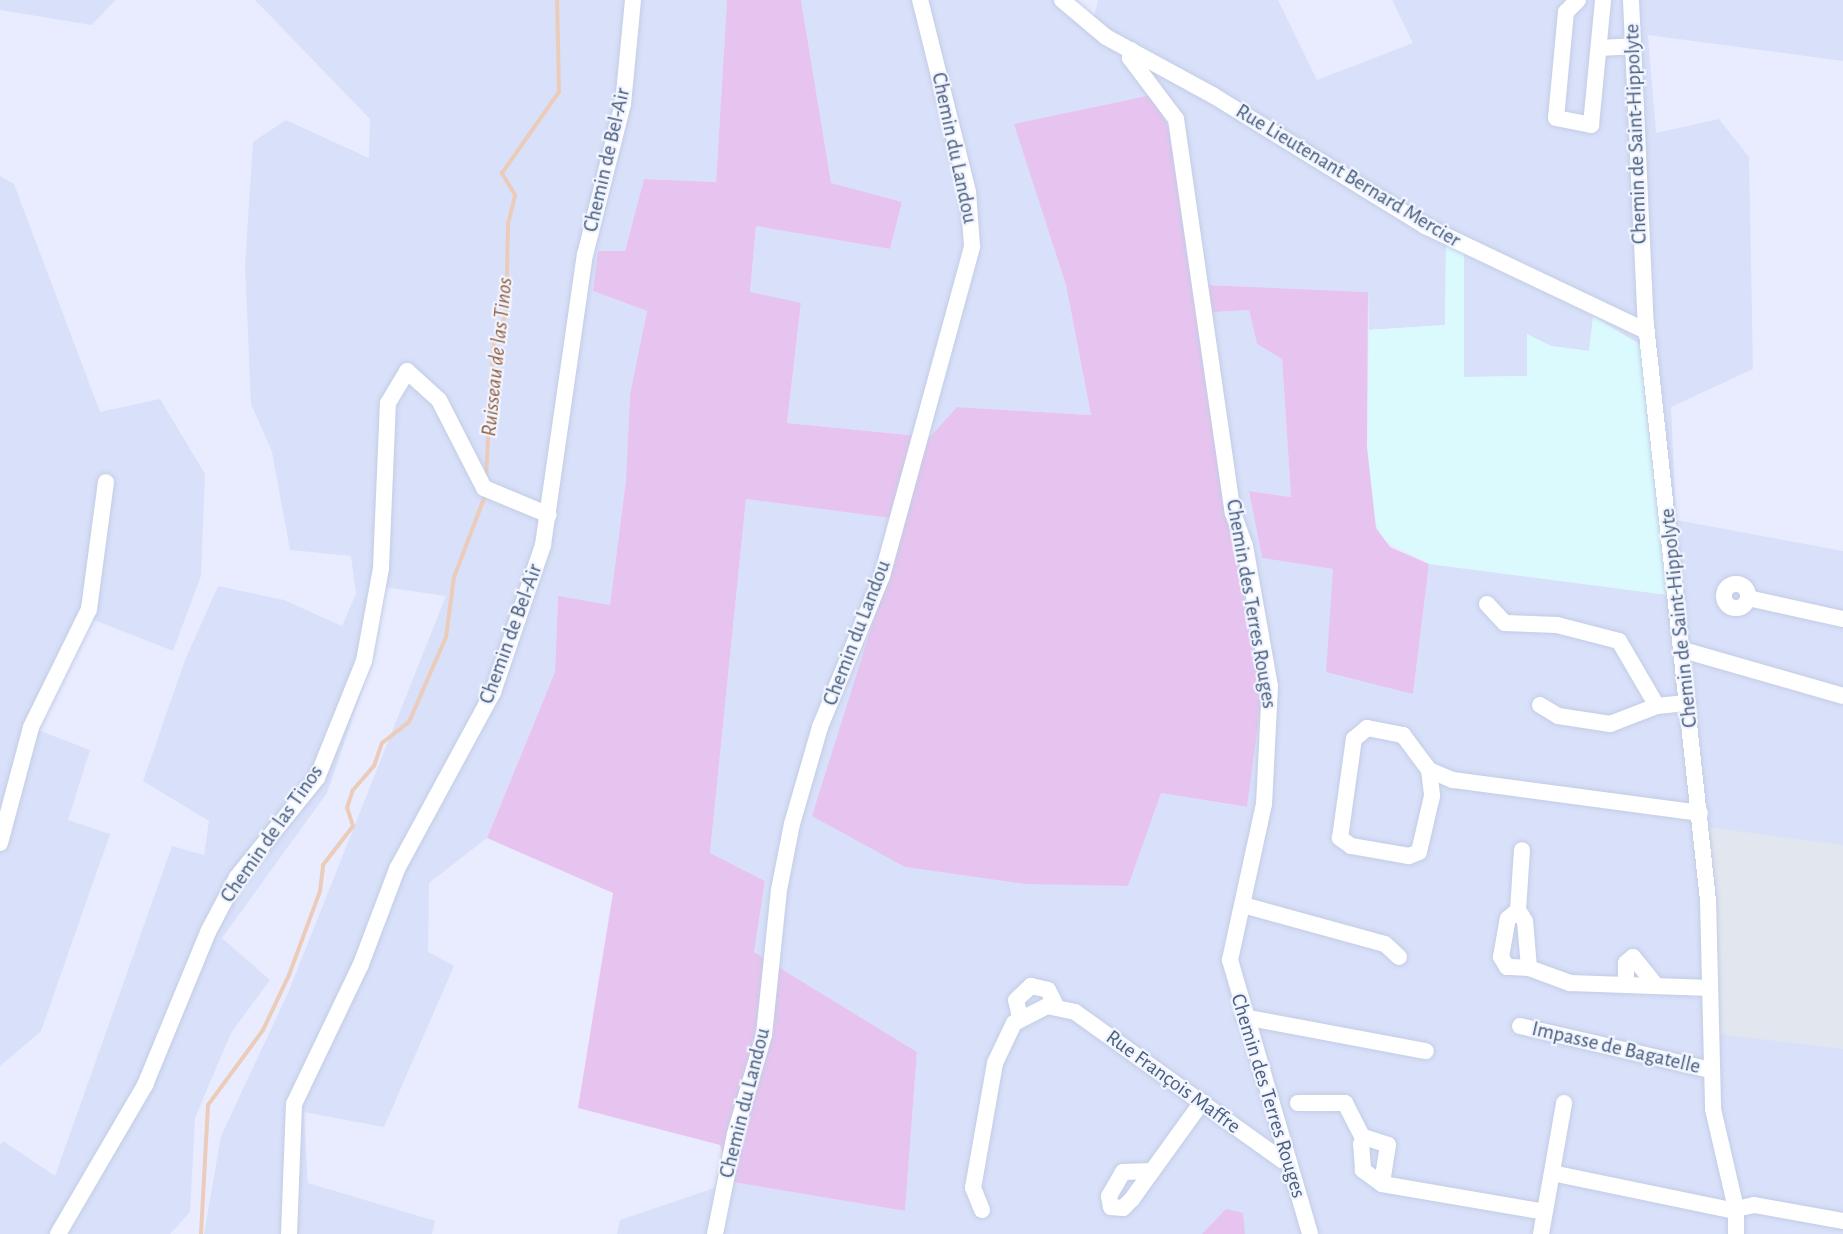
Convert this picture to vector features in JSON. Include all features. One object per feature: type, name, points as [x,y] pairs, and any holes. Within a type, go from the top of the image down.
[{"type":"street","name":"Chemin de Bel-Air","points":[[289,1234],[294,1104],[361,964],[397,869],[494,692],[549,514],[585,255],[623,104],[633,0]]},
{"type":"street","name":"Chemin du Landou","points":[[715,1234],[730,1154],[765,1035],[779,890],[792,824],[820,727],[882,576],[972,246],[968,192],[920,0]]},
{"type":"street","name":"Rue Lieutenant Bernard Mercier","points":[[1062,0],[1095,29],[1425,226],[1646,331]]},
{"type":"street","points":[[1578,0],[1566,12],[1558,122],[1595,121],[1603,0]]},
{"type":"street","name":"Chemin de Saint-Hippolyte","points":[[1631,0],[1646,331],[1700,813],[1710,988],[1714,1122],[1736,1209],[1736,1234]]},
{"type":"street","points":[[1599,44],[1633,46]]},
{"type":"street","name":"Chemin des Terres Rouges","points":[[1131,50],[1130,58],[1176,119],[1233,513],[1245,546],[1272,697],[1264,798],[1230,960],[1244,1017],[1310,1234]]},
{"type":"street","name":"Chemin de las Tinos","points":[[58,1234],[145,1085],[208,932],[237,877],[292,814],[321,767],[364,661],[381,568],[387,403],[407,371],[439,400],[484,488],[549,514]]},
{"type":"street","points":[[0,843],[31,727],[89,609],[106,482]]},
{"type":"street","points":[[1748,598],[1843,619]]},
{"type":"street","points":[[1487,604],[1505,623],[1557,625],[1618,641],[1657,705]]},
{"type":"street","points":[[1683,650],[1843,696]]},
{"type":"street","points":[[1540,705],[1558,716],[1610,724],[1657,705],[1688,703]]},
{"type":"street","points":[[1429,770],[1431,796],[1422,846],[1414,855],[1351,846],[1340,838],[1354,739],[1361,729],[1403,735],[1429,770],[1453,780],[1700,813]]},
{"type":"street","points":[[1431,796],[1453,780]]},
{"type":"street","points":[[1522,850],[1518,910],[1525,921],[1529,968]]},
{"type":"street","points":[[1243,905],[1385,944],[1400,957]]},
{"type":"street","points":[[1518,910],[1508,919],[1501,957],[1507,967],[1529,968],[1570,983],[1655,984],[1710,988]]},
{"type":"street","points":[[1626,984],[1626,963],[1633,957],[1655,984]]},
{"type":"street","name":"Rue François Maffre","points":[[982,1210],[973,1188],[984,1103],[1002,1044],[1020,1017],[1056,1006],[1075,1012],[1282,1160],[1288,1158]]},
{"type":"street","points":[[1244,1017],[1426,1051]]},
{"type":"street","name":"Impasse de Bagatelle","points":[[1520,1026],[1712,1070]]},
{"type":"street","points":[[1152,1171],[1202,1102]]},
{"type":"street","points":[[1298,1103],[1346,1103],[1364,1140],[1364,1174],[1382,1184],[1545,1212]]},
{"type":"street","points":[[1541,1234],[1564,1103]]},
{"type":"street","points":[[1364,1140],[1388,1145],[1382,1184]]},
{"type":"street","points":[[1552,1173],[1736,1209],[1754,1205],[1843,1221]]},
{"type":"shaded area","points":[[0,0],[115,0],[92,25],[0,10]]},
{"type":"shaded area","points":[[255,0],[727,0],[716,182],[644,179],[625,251],[599,251],[593,291],[647,311],[630,394],[626,480],[610,606],[558,597],[555,672],[487,838],[429,883],[428,952],[454,966],[384,1127],[304,1112],[308,1183],[435,1221],[432,1234],[204,1234],[221,1136],[288,993],[446,596],[384,587],[363,688],[327,793],[222,938],[270,980],[231,1033],[195,1118],[190,1212],[170,1234],[0,1234],[0,1145],[3,1141],[55,1176],[172,846],[204,855],[209,821],[143,781],[185,660],[218,586],[284,600],[342,626],[356,594],[351,556],[290,550],[272,452],[251,404],[245,265],[253,142],[286,120],[369,158],[370,119]]},
{"type":"shaded area","points":[[727,0],[801,0],[831,183],[902,202],[890,249],[756,226],[750,292],[801,303],[787,423],[930,437],[957,407],[1091,415],[1066,285],[1014,124],[1152,95],[1171,133],[1208,285],[1368,292],[1367,447],[1376,528],[1390,547],[1429,564],[1413,694],[1326,672],[1333,569],[1262,558],[1249,491],[1291,497],[1282,359],[1257,344],[1249,310],[1200,313],[1261,702],[1247,807],[1161,793],[1128,886],[1026,884],[905,867],[812,816],[905,520],[746,499],[710,853],[765,881],[754,952],[917,1052],[905,1211],[732,1182],[720,1145],[578,1108],[613,893],[487,838],[555,672],[558,596],[610,605],[626,480],[630,394],[647,311],[593,291],[598,251],[625,251],[644,179],[716,182]]},
{"type":"shaded area","points":[[801,0],[1063,0],[1094,17],[1098,0],[1278,0],[1317,80],[1413,43],[1392,0],[1843,0],[1843,61],[1648,35],[1656,133],[1719,119],[1749,157],[1753,369],[1671,407],[1676,520],[1843,551],[1843,1234],[617,1234],[620,1220],[732,1182],[905,1211],[917,1052],[754,952],[765,881],[710,853],[746,499],[905,520],[905,867],[1026,883],[1127,886],[1161,793],[1246,807],[1261,702],[1200,313],[1249,310],[1257,344],[1282,359],[1291,497],[1249,491],[1262,558],[1333,569],[1413,693],[1429,564],[1668,595],[1594,316],[1589,351],[1551,346],[1528,335],[1527,376],[1463,377],[1464,253],[1446,244],[1445,325],[1369,330],[1368,292],[1208,285],[1042,209],[1066,285],[1091,415],[957,407],[931,437],[787,423],[801,304],[750,292],[756,225],[890,249],[902,202],[831,184]]},
{"type":"shaded area","points":[[0,176],[14,184],[100,412],[160,399],[205,474],[201,576],[173,651],[89,618],[38,730],[90,750],[68,820],[110,834],[41,1031],[0,1066]]},
{"type":"shaded area","points":[[1446,244],[1464,252],[1464,377],[1527,376],[1527,334],[1551,346],[1589,351],[1593,316],[1641,345],[1669,595],[1429,564],[1382,539],[1374,516],[1367,447],[1369,330],[1445,325]]},
{"type":"shaded area","points":[[1707,827],[1843,845],[1843,1049],[1718,1034]]},
{"type":"shaded area","points":[[1226,1209],[1243,1213],[1245,1234],[1202,1234]]},
{"type":"waterway","name":"Ruisseau de las Tinos","points":[[486,479],[494,344],[506,315],[508,224],[515,195],[502,173],[559,92],[557,0]]},
{"type":"waterway","name":"Ruisseau de las Tinos","points":[[201,1234],[208,1105],[263,1030],[289,975],[320,891],[323,865],[353,826],[347,808],[353,790],[374,766],[382,743],[409,722],[446,637],[454,577],[485,496]]}]
